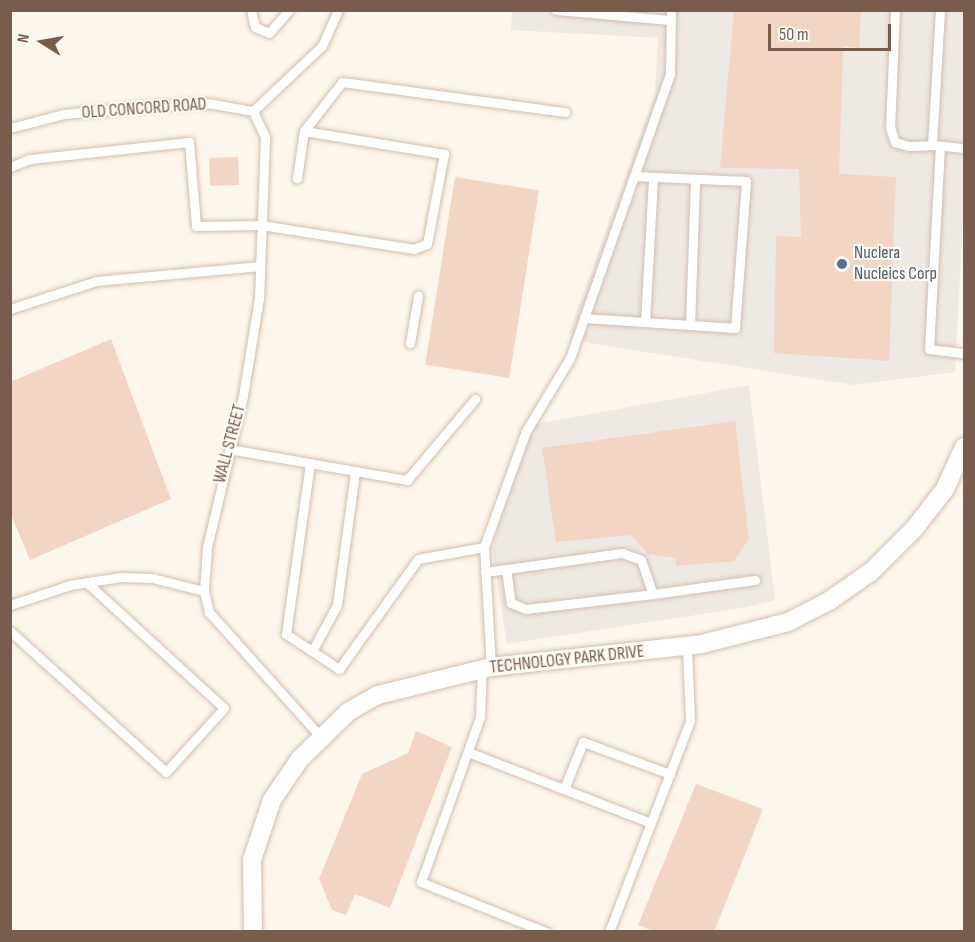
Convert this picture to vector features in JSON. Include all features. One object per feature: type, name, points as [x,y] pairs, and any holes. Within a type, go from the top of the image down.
[{"type":"street","name":"TECHNOLOGY PARK DRIVE","points":[[253,932],[251,868],[259,832],[272,800],[321,736],[348,712],[378,695],[486,668],[687,646],[788,622],[829,602],[863,577],[914,529],[945,489],[964,447]]},
{"type":"lane","points":[[251,10],[255,27],[269,33],[289,10]]},
{"type":"lane","points":[[253,111],[322,46],[338,10]]},
{"type":"lane","points":[[546,932],[421,882],[480,717],[486,668],[484,547],[526,431],[570,358],[670,74],[671,15],[556,10]]},
{"type":"lane","points":[[895,10],[890,126],[895,142],[964,148]]},
{"type":"lane","points":[[940,10],[929,349],[964,353]]},
{"type":"lane","points":[[297,178],[303,131],[342,82],[566,112]]},
{"type":"lane","name":"OLD CONCORD ROAD","points":[[10,128],[64,114],[150,106],[207,103],[253,111]]},
{"type":"lane","name":"WALL STREET","points":[[253,111],[265,137],[260,266],[243,396],[207,547],[204,591],[209,612],[321,736]]},
{"type":"lane","points":[[10,167],[30,159],[189,142],[196,226],[261,225],[414,249],[427,244],[444,154],[303,131]]},
{"type":"lane","points":[[584,318],[735,328],[746,182],[634,176]]},
{"type":"lane","points":[[645,322],[653,177]]},
{"type":"lane","points":[[690,325],[696,179]]},
{"type":"lane","points":[[10,309],[96,281],[260,266]]},
{"type":"lane","points":[[410,343],[418,296]]},
{"type":"lane","points":[[229,449],[407,480],[475,399]]},
{"type":"lane","points":[[310,463],[286,634],[339,669],[418,559],[484,547]]},
{"type":"lane","points":[[312,651],[337,605],[355,471]]},
{"type":"lane","points":[[485,572],[622,553],[641,560],[653,594]]},
{"type":"lane","points":[[506,569],[511,603],[526,609],[755,580]]},
{"type":"lane","points":[[12,603],[86,582],[120,577],[152,578],[204,591]]},
{"type":"lane","points":[[10,631],[166,772],[224,708],[86,582]]},
{"type":"lane","points":[[609,932],[690,721],[687,646]]},
{"type":"lane","points":[[564,789],[583,742],[670,774]]},
{"type":"lane","points":[[468,752],[651,823]]},
{"type":"shaded area","points":[[512,10],[964,11],[964,197],[955,372],[854,385],[589,343],[569,334],[655,93],[658,38],[511,30]]},
{"type":"shaded area","points":[[749,385],[775,600],[748,607],[507,644],[492,549],[530,425]]},
{"type":"building","points":[[734,10],[861,10],[859,48],[843,46],[839,174],[896,177],[889,361],[774,353],[776,236],[801,237],[799,169],[720,168]]},
{"type":"building","points":[[238,157],[239,185],[210,186],[209,158]]},
{"type":"building","points":[[455,177],[539,190],[509,378],[425,365]]},
{"type":"building","points":[[111,339],[171,499],[30,560],[10,512],[10,382]]},
{"type":"building","points":[[735,421],[749,539],[734,561],[676,566],[675,558],[648,554],[631,535],[556,542],[542,448]]},
{"type":"building","points":[[416,731],[452,747],[390,908],[355,894],[346,915],[332,910],[319,879],[362,774],[408,753]]},
{"type":"building","points":[[696,784],[763,809],[714,932],[656,932],[638,925]]},
{"type":"place","name":"Nuclera Nucleics Corp","points":[[842,264]]}]
